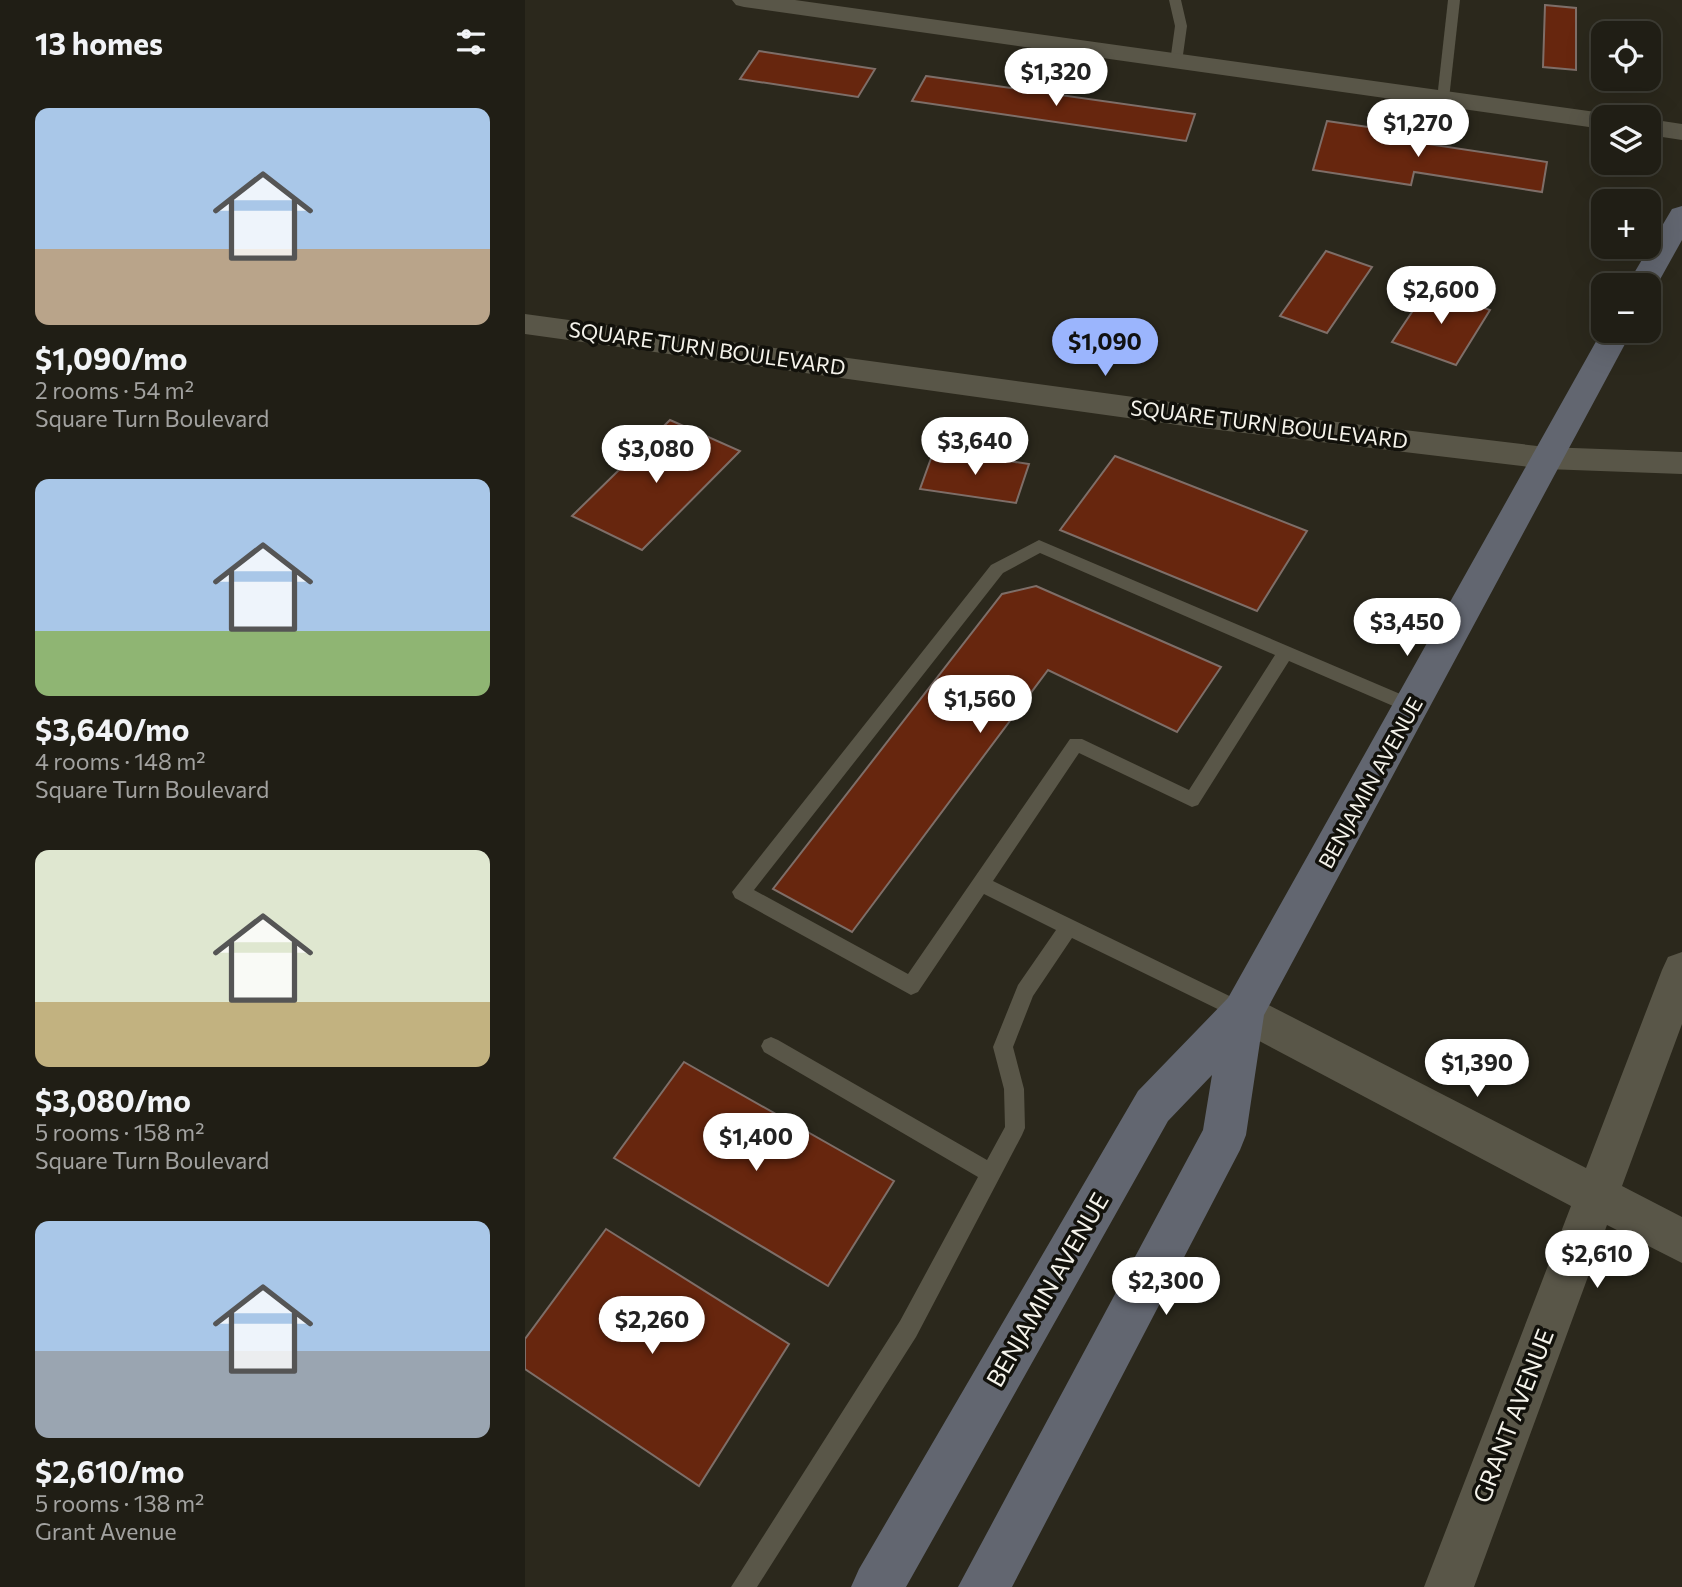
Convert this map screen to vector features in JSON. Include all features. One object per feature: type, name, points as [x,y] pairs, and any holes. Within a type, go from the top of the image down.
[{"type":"main road","points":[[1649,273],[1682,215]]},
{"type":"main road","name":"BENJAMIN AVENUE","points":[[877,1587],[1153,1106],[1243,1012],[1413,707],[1610,343]]},
{"type":"main road","name":"BENJAMIN AVENUE","points":[[984,1587],[1224,1135],[1243,1012]]},
{"type":"street","points":[[744,0],[823,6],[1176,62],[1591,119]]},
{"type":"street","points":[[1661,129],[1682,132]]},
{"type":"street","name":"SQUARE TURN BOULEVARD","points":[[525,324],[1185,415],[1546,458],[1682,463]]},
{"type":"street","name":"GRANT AVENUE","points":[[1449,1587],[1682,970]]},
{"type":"street","points":[[1243,1012],[1682,1241]]},
{"type":"lane","points":[[1175,0],[1181,26],[1176,62]]},
{"type":"lane","points":[[1443,99],[1454,0]]},
{"type":"lane","points":[[1285,654],[1192,800],[1076,744],[911,986],[741,892],[997,569],[1039,546],[1413,707]]},
{"type":"lane","points":[[981,884],[1243,1012]]},
{"type":"lane","points":[[743,1587],[908,1329],[1015,1128],[1014,1089],[1003,1047],[1025,991],[1069,927]]},
{"type":"lane","points":[[771,1046],[991,1174]]},
{"type":"building","points":[[1545,5],[1576,8],[1576,70],[1543,67]]},
{"type":"building","points":[[759,51],[875,69],[858,97],[740,79]]},
{"type":"building","points":[[926,76],[1195,114],[1186,141],[912,101]]},
{"type":"building","points":[[1327,121],[1423,135],[1421,143],[1547,162],[1542,192],[1414,172],[1411,185],[1313,170]]},
{"type":"building","points":[[1326,251],[1372,267],[1327,333],[1280,316]]},
{"type":"building","points":[[1428,288],[1490,310],[1456,365],[1392,342]]},
{"type":"building","points":[[670,420],[740,451],[642,550],[572,516]]},
{"type":"building","points":[[934,450],[1029,464],[1016,503],[920,489]]},
{"type":"building","points":[[1115,456],[1307,531],[1257,611],[1060,530]]},
{"type":"building","points":[[1036,586],[1221,667],[1177,732],[1048,670],[852,932],[773,889],[1002,594]]},
{"type":"building","points":[[684,1062],[894,1181],[828,1286],[614,1158]]},
{"type":"building","points":[[606,1229],[789,1344],[699,1486],[525,1369],[525,1339]]}]
